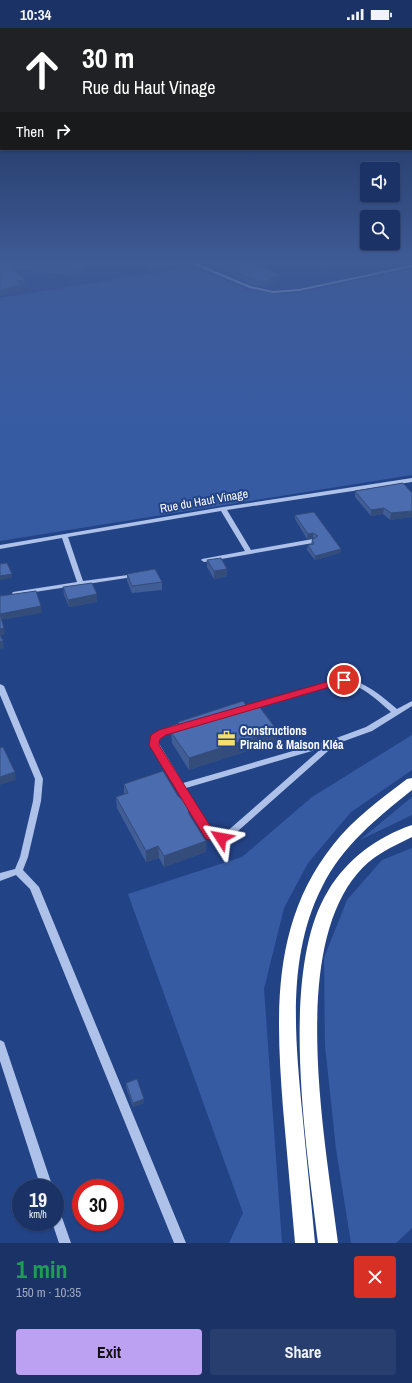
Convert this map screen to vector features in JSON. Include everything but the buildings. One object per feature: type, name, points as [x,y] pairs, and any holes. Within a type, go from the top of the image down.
[{"type":"highway","points":[[306,1243],[287,1049],[286,999],[293,943],[303,910],[315,882],[337,849],[373,812],[412,783]]},
{"type":"highway","points":[[328,1243],[311,1094],[308,1018],[310,977],[314,949],[327,908],[346,876],[360,860],[381,844],[412,831]]},
{"type":"street","name":"Rue du Haut Vinage","points":[[0,547],[223,509],[412,480]]},
{"type":"street","points":[[223,509],[250,552]]},
{"type":"street","points":[[65,537],[81,583]]},
{"type":"street","points":[[204,560],[313,541]]},
{"type":"street","points":[[15,594],[133,575]]},
{"type":"street","points":[[231,712],[344,680],[358,682],[396,712]]},
{"type":"street","points":[[0,686],[39,779],[37,801],[24,857],[18,871],[0,877]]},
{"type":"street","points":[[181,787],[334,742],[369,729],[412,703]]},
{"type":"street","points":[[193,723],[162,732],[158,735],[154,742],[210,836],[216,838],[226,837],[334,742]]},
{"type":"street","points":[[18,871],[34,887],[180,1243]]},
{"type":"street","points":[[0,1045],[44,1179]]},
{"type":"street","points":[[61,1231],[65,1243]]},
{"type":"shaded area","points":[[0,318],[412,318],[412,475],[0,541]]},
{"type":"shaded area","points":[[412,735],[412,770],[351,812],[308,863],[284,908],[264,989],[282,1243],[229,1243],[243,1213],[128,894],[242,857],[312,797]]},
{"type":"shaded area","points":[[412,797],[412,815],[360,840]]},
{"type":"shaded area","points":[[412,848],[412,1228],[396,1243],[351,1243],[336,1149],[325,1045],[324,958],[347,900],[382,860]]},
{"type":"place","name":"Constructions Piraino & Maison Kléa","points":[[227,738]]},
{"type":"route","points":[[221,838],[210,836],[154,745],[155,738],[162,732],[338,680],[344,680]]}]
